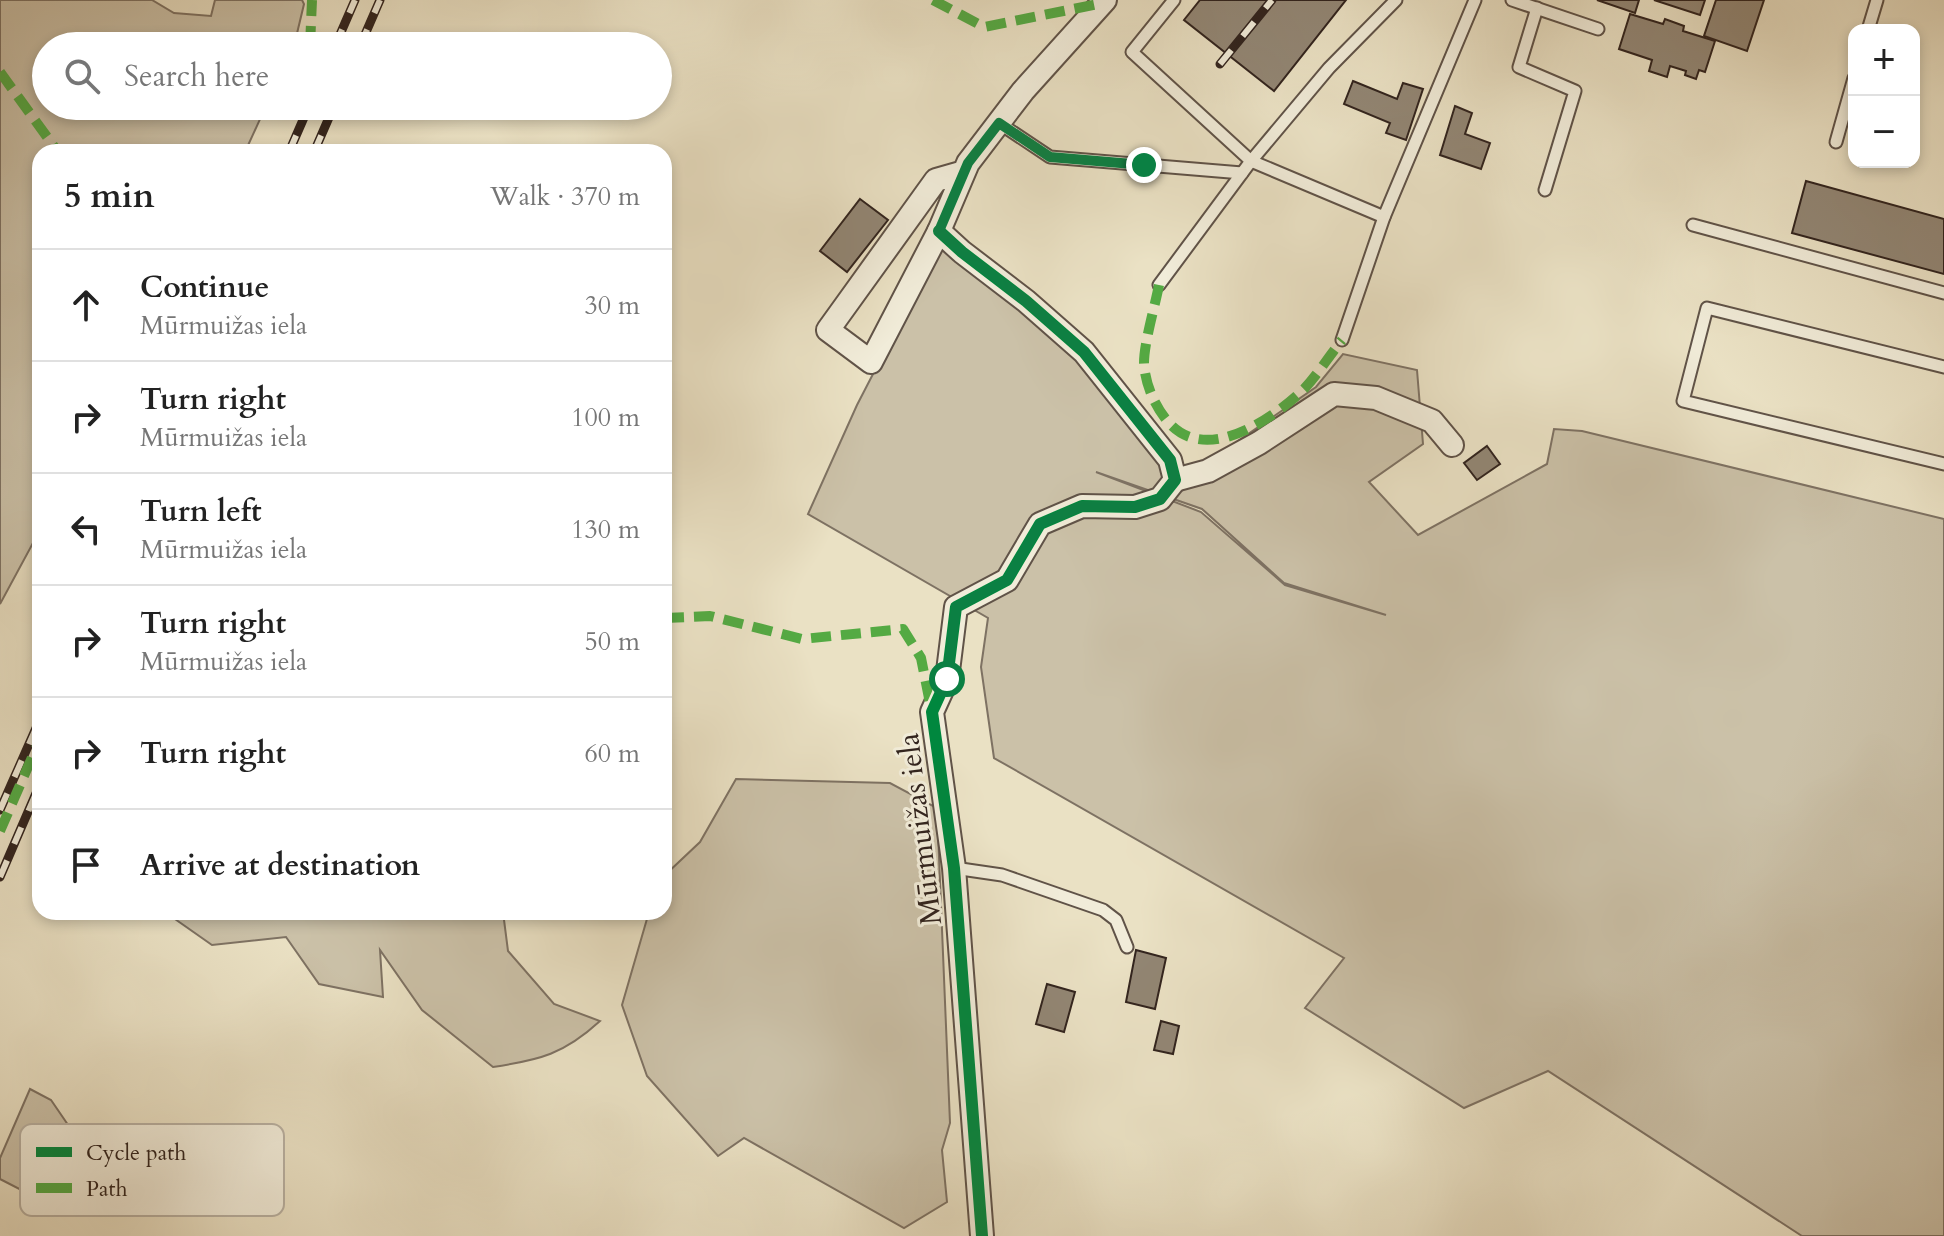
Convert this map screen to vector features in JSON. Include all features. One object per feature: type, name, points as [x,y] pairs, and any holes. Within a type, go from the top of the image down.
[{"type":"street","points":[[964,172],[936,180],[828,330],[871,362],[939,231],[964,172],[1023,91],[1105,0]]},
{"type":"street","points":[[939,231],[1084,352],[1170,460],[1175,480],[1208,471],[1259,443],[1334,394],[1376,398],[1432,421],[1452,445]]},
{"type":"street","name":"Mūrmuižas iela","points":[[982,1236],[954,868],[932,712],[947,679],[956,607],[1007,580],[1040,524],[1082,506],[1135,507],[1160,499],[1175,480]]},
{"type":"lane","points":[[1174,0],[1132,52],[1251,161],[1384,217]]},
{"type":"lane","points":[[1159,285],[1251,161],[1329,68],[1396,0]]},
{"type":"lane","points":[[1342,340],[1384,217],[1475,0]]},
{"type":"lane","points":[[1512,0],[1598,29]]},
{"type":"lane","points":[[1870,24],[1877,0]]},
{"type":"lane","points":[[1537,8],[1519,67],[1575,91],[1545,190]]},
{"type":"lane","points":[[1836,142],[1849,96]]},
{"type":"lane","points":[[999,123],[1050,157],[1242,173]]},
{"type":"lane","points":[[1693,225],[1944,293]]},
{"type":"lane","points":[[1944,367],[1707,308],[1683,401],[1944,464]]},
{"type":"lane","points":[[954,868],[1002,875],[1103,910],[1116,920],[1127,947]]},
{"type":"shaded area","points":[[0,0],[152,0],[174,13],[211,16],[215,0],[302,0],[304,4],[297,32],[32,32],[32,120],[260,120],[249,144],[32,144],[32,545],[0,604]]},
{"type":"shaded area","points":[[944,242],[1074,346],[1189,475],[1316,387],[1343,354],[1417,370],[1423,444],[1369,482],[1418,535],[1547,464],[1554,429],[1582,431],[1944,519],[1944,1236],[1802,1236],[1548,1071],[1464,1108],[1305,1008],[1344,958],[994,758],[981,667],[988,618],[808,514],[857,405]],"holes":[[[1096,472],[1202,509],[1284,583],[1386,615],[1285,585],[1201,512]]]},
{"type":"shaded area","points":[[736,779],[890,783],[937,808],[950,1123],[942,1150],[947,1202],[904,1228],[744,1138],[718,1156],[647,1076],[622,1005],[647,920],[672,920],[672,868],[700,842]]},
{"type":"shaded area","points":[[176,920],[504,920],[508,951],[554,1004],[600,1021],[575,1041],[551,1054],[493,1067],[422,1010],[380,950],[383,997],[319,984],[286,937],[212,945]]},
{"type":"shaded area","points":[[30,1089],[51,1100],[67,1124],[20,1124],[20,1189],[0,1179],[0,1158]]},
{"type":"building","points":[[1200,0],[1346,0],[1274,91],[1184,20]]},
{"type":"building","points":[[1597,0],[1639,0],[1635,13]]},
{"type":"building","points":[[1654,0],[1705,0],[1700,15]]},
{"type":"building","points":[[1716,0],[1764,0],[1747,51],[1704,36]]},
{"type":"building","points":[[1630,14],[1663,24],[1665,19],[1684,26],[1683,31],[1715,41],[1705,72],[1699,70],[1696,79],[1685,75],[1686,71],[1670,66],[1667,77],[1649,71],[1652,60],[1619,49]]},
{"type":"building","points":[[1353,81],[1397,99],[1403,83],[1423,89],[1406,140],[1386,133],[1390,123],[1344,104]]},
{"type":"building","points":[[1455,106],[1472,113],[1465,134],[1490,143],[1481,169],[1440,155]]},
{"type":"building","points":[[1806,181],[1944,219],[1944,274],[1792,233]]},
{"type":"building","points":[[860,199],[888,220],[847,272],[820,251]]},
{"type":"building","points":[[1487,446],[1500,464],[1477,480],[1464,463]]},
{"type":"building","points":[[1136,950],[1166,958],[1155,1009],[1126,1002]]},
{"type":"building","points":[[1047,984],[1075,992],[1064,1032],[1036,1024]]},
{"type":"building","points":[[1161,1021],[1179,1026],[1173,1054],[1154,1050]]},
{"type":"railway","points":[[341,32],[355,0]]},
{"type":"railway","points":[[366,32],[380,0]]},
{"type":"railway","points":[[1220,64],[1272,0]]},
{"type":"railway","points":[[292,144],[303,120]]},
{"type":"railway","points":[[317,144],[328,120]]},
{"type":"railway","points":[[0,810],[32,737]]},
{"type":"railway","points":[[0,877],[32,803]]},
{"type":"marked path","points":[[311,32],[312,0]]},
{"type":"marked path","points":[[933,0],[984,27],[1103,3]]},
{"type":"marked path","points":[[0,72],[32,116]]},
{"type":"marked path","points":[[35,120],[52,144]]},
{"type":"marked path","points":[[1159,285],[1146,345],[1145,371],[1160,411],[1170,424],[1185,435],[1203,440],[1221,438],[1258,424],[1304,389],[1342,340]]},
{"type":"marked path","points":[[672,618],[710,616],[802,639],[903,629],[921,658],[931,708]]},
{"type":"marked path","points":[[0,831],[32,757]]},
{"type":"cycle path","points":[[939,231],[1084,352],[1170,460],[1175,480],[1160,499],[1135,507],[1082,506],[1040,524],[1007,580],[956,607],[947,679],[932,712],[954,868],[982,1236]]},
{"type":"route","points":[[947,679],[956,607],[1007,580],[1040,524],[1082,506],[1135,507],[1160,499],[1175,480],[1170,460],[1084,352],[939,231],[968,163],[999,123],[1050,157],[1144,165]]}]
